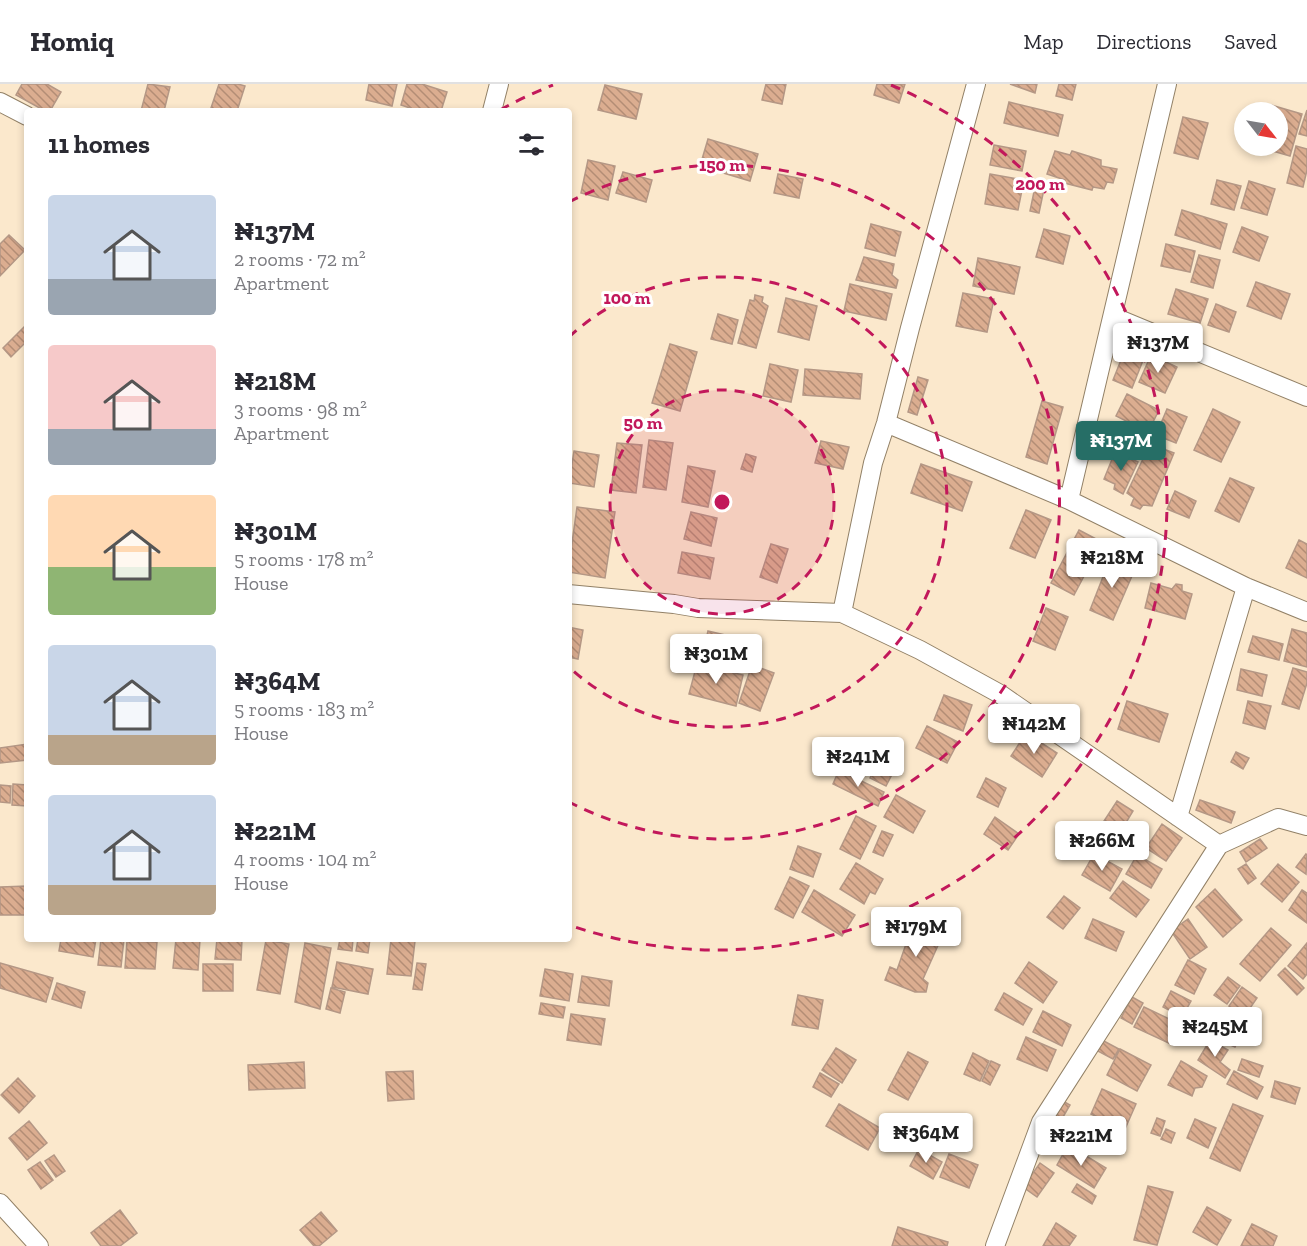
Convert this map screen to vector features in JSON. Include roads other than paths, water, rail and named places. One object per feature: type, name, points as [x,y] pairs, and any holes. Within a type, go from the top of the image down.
[{"type":"street","points":[[493,108],[499,84]]},
{"type":"street","points":[[842,613],[873,462],[886,423],[976,84]]},
{"type":"street","points":[[1069,500],[1114,317],[1167,84]]},
{"type":"street","points":[[0,102],[24,114]]},
{"type":"street","points":[[1114,317],[1307,397]]},
{"type":"street","points":[[886,423],[1069,500],[1246,587],[1307,612]]},
{"type":"street","points":[[1178,817],[1246,587]]},
{"type":"street","points":[[572,594],[698,608],[842,613],[920,650],[1000,694],[1219,845]]},
{"type":"street","points":[[995,1246],[1041,1122],[1219,845],[1278,818],[1307,826]]},
{"type":"street","points":[[0,1203],[39,1246]]}]
